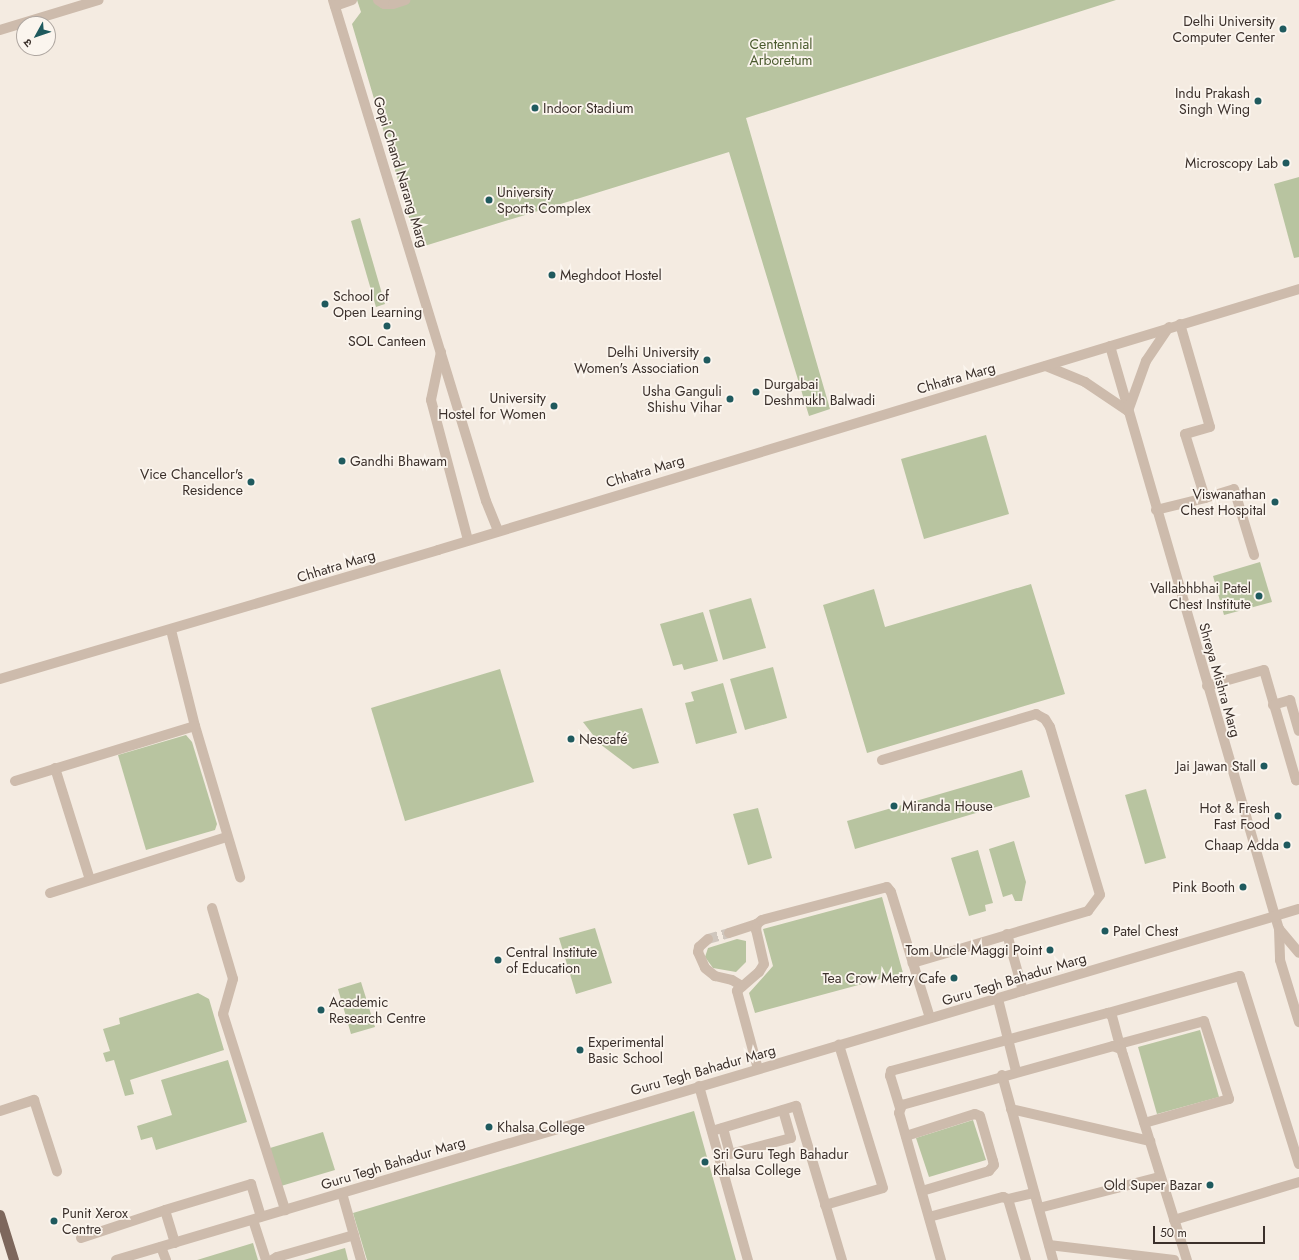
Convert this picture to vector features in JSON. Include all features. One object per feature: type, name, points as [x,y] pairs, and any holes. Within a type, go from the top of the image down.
[{"type":"main road","points":[[0,1215],[14,1260]]},
{"type":"street","points":[[0,30],[100,0]]},
{"type":"street","points":[[334,3],[352,0]]},
{"type":"street","points":[[378,0],[384,4],[393,4],[405,0]]},
{"type":"street","name":"Gopi Chand Narang Marg","points":[[334,3],[488,507],[498,531]]},
{"type":"street","name":"Chhatra Marg","points":[[0,679],[171,630],[1046,366],[1169,327],[1299,289]]},
{"type":"street","points":[[1180,324],[1210,426],[1185,434],[1205,498]]},
{"type":"street","points":[[1046,366],[1085,382],[1128,411],[1146,361],[1169,327]]},
{"type":"street","name":"Shreya Mishra Marg","points":[[1110,346],[1207,686],[1279,929],[1280,960],[1299,1022]]},
{"type":"street","points":[[441,352],[432,390],[431,406],[468,540]]},
{"type":"street","points":[[1156,510],[1234,489],[1254,555]]},
{"type":"street","points":[[171,630],[195,726],[240,878]]},
{"type":"street","points":[[1207,686],[1264,670],[1296,780],[1299,779]]},
{"type":"street","points":[[1273,705],[1290,700],[1299,731]]},
{"type":"street","points":[[882,760],[1036,714],[1045,719],[1050,727],[1100,895],[1088,911],[913,963]]},
{"type":"street","points":[[16,781],[195,726]]},
{"type":"street","points":[[55,768],[90,880]]},
{"type":"street","points":[[50,893],[227,837]]},
{"type":"street","points":[[729,933],[757,924],[762,920],[887,887],[892,892],[930,1018]]},
{"type":"street","points":[[212,908],[232,979],[223,1014],[285,1210]]},
{"type":"street","name":"Guru Tegh Bahadur Marg","points":[[116,1260],[1299,909]]},
{"type":"street","points":[[757,924],[764,964],[737,991],[758,1069]]},
{"type":"street","name":"Shreya Mishra Marg","points":[[1279,929],[1299,953]]},
{"type":"street","points":[[1007,934],[1023,991]]},
{"type":"street","points":[[708,939],[699,947],[698,952],[705,968],[715,976],[732,980],[742,986]]},
{"type":"street","points":[[942,1260],[890,1076],[892,1071],[1240,976],[1299,1164]]},
{"type":"street","points":[[998,999],[1016,1071]]},
{"type":"street","points":[[1108,1013],[1112,1016],[1120,1047],[1187,1260]]},
{"type":"street","points":[[900,1108],[906,1103],[1002,1075],[1113,1046],[1120,1047],[1204,1021],[1229,1099],[1144,1123]]},
{"type":"street","points":[[826,1205],[883,1188],[839,1045]]},
{"type":"street","points":[[1002,1075],[1053,1260]]},
{"type":"street","points":[[699,1086],[748,1260]]},
{"type":"street","points":[[0,1111],[34,1100],[56,1171]]},
{"type":"street","points":[[712,1131],[796,1106],[842,1260]]},
{"type":"street","points":[[1011,1109],[1150,1141]]},
{"type":"street","points":[[723,1128],[730,1154],[791,1138],[783,1110]]},
{"type":"street","points":[[906,1136],[975,1114],[980,1116],[993,1160],[994,1165],[989,1171],[922,1191]]},
{"type":"street","points":[[1038,1208],[1160,1176]]},
{"type":"street","points":[[1174,1220],[1299,1182]]},
{"type":"street","points":[[81,1238],[165,1210],[251,1184],[266,1260]]},
{"type":"street","points":[[929,1217],[995,1197],[1008,1199],[1034,1192]]},
{"type":"street","points":[[342,1193],[361,1260]]},
{"type":"street","points":[[1008,1199],[1026,1260]]},
{"type":"street","points":[[165,1210],[175,1243]]},
{"type":"street","points":[[272,1260],[277,1256],[354,1235]]},
{"type":"street","points":[[1049,1245],[1174,1260]]},
{"type":"street","points":[[161,1247],[166,1260]]},
{"type":"green space","name":"University Sports Complex","points":[[357,0],[1116,0],[746,118],[830,409],[809,416],[729,152],[418,248],[352,24],[361,12]]},
{"type":"green space","points":[[1299,177],[1299,257],[1294,258],[1274,184]]},
{"type":"green space","points":[[360,218],[385,304],[376,307],[351,221]]},
{"type":"green space","points":[[986,435],[1009,514],[924,539],[901,459]]},
{"type":"green space","points":[[1260,562],[1272,602],[1224,615],[1213,576]]},
{"type":"green space","points":[[1031,584],[1065,694],[867,753],[823,605],[874,589],[885,627]]},
{"type":"green space","points":[[751,598],[766,648],[723,660],[709,610]]},
{"type":"green space","points":[[703,612],[718,661],[684,670],[682,664],[673,666],[660,624]]},
{"type":"green space","points":[[773,667],[787,718],[745,730],[730,679]]},
{"type":"green space","points":[[500,669],[534,782],[405,821],[371,708]]},
{"type":"green space","points":[[723,683],[737,733],[696,744],[685,703],[694,701],[691,692]]},
{"type":"green space","points":[[642,708],[659,763],[633,769],[600,744],[583,722]]},
{"type":"green space","points":[[186,735],[192,742],[217,824],[215,830],[146,850],[118,755]]},
{"type":"green space","points":[[1022,770],[1030,797],[855,849],[847,821]]},
{"type":"green space","points":[[1146,789],[1166,858],[1145,864],[1125,795]]},
{"type":"green space","points":[[758,808],[772,858],[748,865],[733,814]]},
{"type":"green space","points":[[1014,841],[1026,882],[1022,901],[1015,901],[1012,894],[1003,897],[989,849]]},
{"type":"green space","points":[[978,850],[993,903],[985,905],[986,911],[969,916],[951,858]]},
{"type":"green space","points":[[882,897],[903,973],[755,1013],[749,993],[773,966],[763,929]]},
{"type":"green space","points":[[595,928],[612,983],[576,994],[559,938]]},
{"type":"green space","points":[[737,939],[746,941],[746,962],[736,972],[713,968],[705,957],[708,948]]},
{"type":"green space","points":[[361,982],[375,1027],[351,1034],[338,989]]},
{"type":"green space","points":[[198,993],[209,999],[224,1050],[130,1080],[134,1094],[125,1096],[114,1060],[106,1062],[103,1053],[110,1051],[103,1029],[120,1024],[119,1018]]},
{"type":"green space","points":[[1200,1030],[1219,1097],[1157,1114],[1138,1047]]},
{"type":"green space","points":[[228,1060],[247,1122],[156,1150],[152,1137],[141,1140],[137,1126],[172,1115],[161,1080]]},
{"type":"green space","points":[[694,1111],[736,1260],[367,1260],[353,1213]]},
{"type":"green space","points":[[973,1120],[986,1160],[929,1177],[916,1138]]},
{"type":"green space","points":[[323,1132],[335,1170],[281,1186],[270,1148]]},
{"type":"green space","points":[[253,1243],[258,1260],[197,1260]]},
{"type":"green space","points":[[345,1248],[348,1260],[304,1260]]},
{"type":"tunnel","points":[[708,939],[729,933]]},
{"type":"place","name":"Delhi University Computer Center","points":[[1283,29]]},
{"type":"place","name":"Indu Prakash Singh Wing","points":[[1258,101]]},
{"type":"place","name":"Indoor Stadium","points":[[535,108]]},
{"type":"place","name":"Microscopy Lab","points":[[1286,163]]},
{"type":"place","name":"University Sports Complex","points":[[489,200]]},
{"type":"place","name":"Meghdoot Hostel","points":[[552,275]]},
{"type":"place","name":"School of Open Learning","points":[[325,304]]},
{"type":"place","name":"SOL Canteen","points":[[387,326]]},
{"type":"place","name":"Delhi University Women's Association","points":[[707,360]]},
{"type":"place","name":"Durgabai Deshmukh Balwadi","points":[[756,392]]},
{"type":"place","name":"Usha Ganguli Shishu Vihar","points":[[730,399]]},
{"type":"place","name":"University Hostel for Women","points":[[554,406]]},
{"type":"place","name":"Gandhi Bhawam","points":[[342,461]]},
{"type":"place","name":"Vice Chancellor's Residence","points":[[251,482]]},
{"type":"place","name":"Viswanathan Chest Hospital","points":[[1275,502]]},
{"type":"place","name":"Vallabhbhai Patel Chest Institute","points":[[1259,596]]},
{"type":"place","name":"Nescafé","points":[[571,739]]},
{"type":"place","name":"Jai Jawan Stall","points":[[1264,766]]},
{"type":"place","name":"Miranda House","points":[[894,806]]},
{"type":"place","name":"Hot & Fresh Fast Food","points":[[1278,816]]},
{"type":"place","name":"Chaap Adda","points":[[1287,845]]},
{"type":"place","name":"Pink Booth","points":[[1243,887]]},
{"type":"place","name":"Patel Chest","points":[[1105,931]]},
{"type":"place","name":"Tom Uncle Maggi Point","points":[[1050,950]]},
{"type":"place","name":"Central Institute of Education","points":[[498,960]]},
{"type":"place","name":"Tea Crow Metry Cafe","points":[[954,978]]},
{"type":"place","name":"Academic Research Centre","points":[[321,1010]]},
{"type":"place","name":"Experimental Basic School","points":[[580,1050]]},
{"type":"place","name":"Khalsa College","points":[[489,1127]]},
{"type":"place","name":"Sri Guru Tegh Bahadur Khalsa College","points":[[705,1162]]},
{"type":"place","name":"Old Super Bazar","points":[[1210,1185]]},
{"type":"place","name":"Punit Xerox Centre","points":[[54,1221]]},
{"type":"park label","name":"Centennial Arboretum","points":[[781,52]]}]
